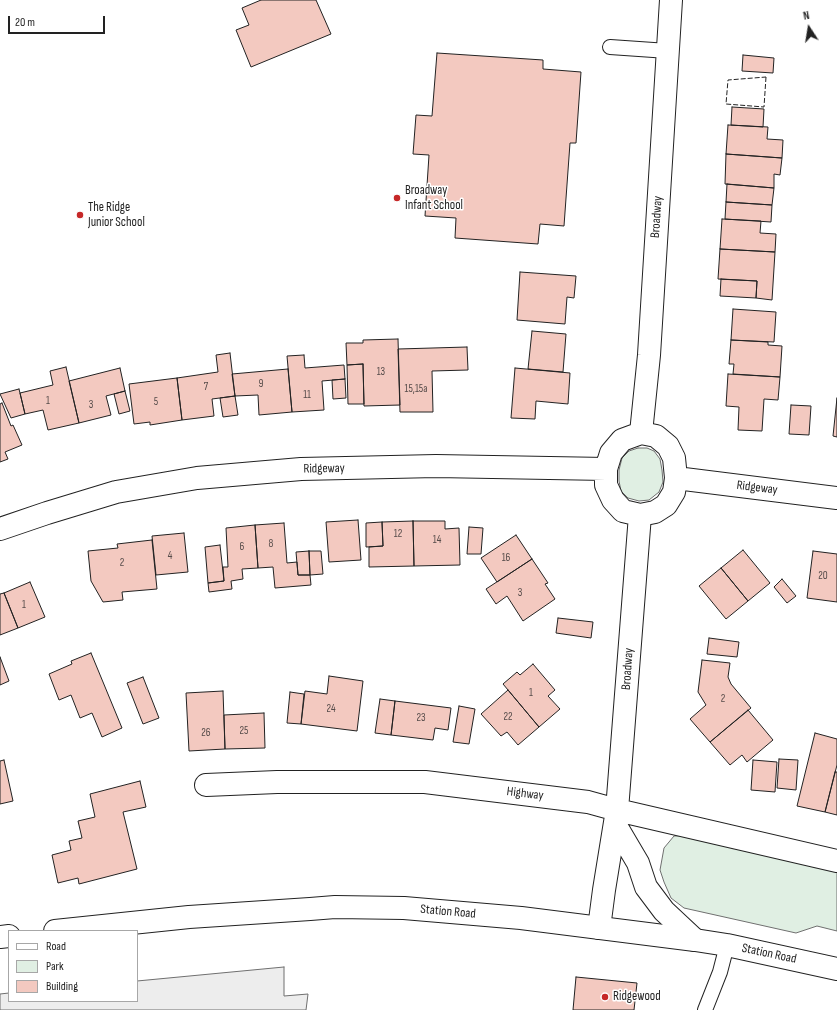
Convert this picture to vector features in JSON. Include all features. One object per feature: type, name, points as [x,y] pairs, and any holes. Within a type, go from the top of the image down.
[{"type":"street","name":"Broadway","points":[[641,433],[649,355],[670,0]]},
{"type":"street","points":[[641,433],[656,436],[668,446],[674,458],[676,478],[674,492],[666,505],[655,512],[640,515],[623,511],[613,500],[606,485],[606,469],[611,453],[622,440],[641,433]]},
{"type":"street","name":"Ridgeway","points":[[0,529],[47,513],[124,491],[197,478],[301,469],[436,466],[606,469]]},
{"type":"street","name":"Ridgeway","points":[[676,478],[837,498]]},
{"type":"street","name":"Broadway","points":[[599,928],[616,817],[640,515]]},
{"type":"street","name":"Highway","points":[[206,785],[277,782],[425,782],[588,802],[616,817],[837,862]]},
{"type":"street","points":[[616,817],[638,863],[646,887],[664,911],[695,940]]},
{"type":"street","name":"Station Road","points":[[65,930],[189,917],[335,907],[412,909],[522,918],[695,940],[727,945],[837,969]]},
{"type":"lane","points":[[610,48],[668,50]]},
{"type":"lane","points":[[705,1010],[720,972],[727,945]]},
{"type":"green space","points":[[638,448],[647,448],[654,451],[660,459],[663,482],[659,492],[649,500],[639,501],[628,498],[621,491],[619,470],[622,458],[629,451]]},
{"type":"green space","points":[[695,835],[837,868],[837,931],[817,926],[796,933],[684,908],[671,898],[660,870],[664,848],[674,836]]},
{"type":"shaded area","points":[[284,967],[284,996],[308,994],[306,1010],[0,1010],[0,994],[8,993],[8,1002],[138,1002],[138,981]]},
{"type":"building","points":[[261,0],[316,0],[331,34],[251,67],[236,30],[249,25],[242,8]]},
{"type":"building","points":[[437,53],[543,60],[543,69],[581,72],[576,143],[570,143],[564,226],[540,224],[538,244],[455,238],[456,218],[425,216],[429,155],[413,154],[416,115],[432,116]]},
{"type":"building","points":[[743,55],[774,58],[773,73],[742,71]]},
{"type":"building","points":[[732,107],[764,109],[763,127],[731,125]]},
{"type":"building","points":[[728,125],[768,127],[767,139],[783,140],[782,158],[726,154]]},
{"type":"building","points":[[726,154],[782,158],[780,175],[774,174],[774,188],[725,184]]},
{"type":"building","points":[[727,184],[774,188],[772,205],[726,202]]},
{"type":"building","points":[[726,202],[772,205],[771,222],[725,219]]},
{"type":"building","points":[[722,219],[761,221],[760,233],[776,234],[775,252],[720,249]]},
{"type":"building","points":[[720,249],[775,252],[772,300],[756,298],[757,281],[718,279]]},
{"type":"building","points":[[520,272],[576,276],[574,298],[567,297],[565,324],[517,320]]},
{"type":"building","points":[[721,279],[757,281],[756,298],[720,296]]},
{"type":"building","points":[[733,309],[776,312],[774,342],[731,340]]},
{"type":"building","points":[[532,331],[566,334],[563,372],[528,369]]},
{"type":"building","points":[[398,339],[400,405],[364,406],[363,364],[347,365],[346,343],[363,343],[363,340]]},
{"type":"building","points":[[731,340],[768,342],[768,345],[782,346],[780,377],[733,374],[734,364],[729,364]]},
{"type":"building","points":[[467,347],[468,370],[432,371],[433,412],[400,412],[398,349]]},
{"type":"building","points":[[230,353],[235,396],[212,399],[214,416],[182,420],[177,378],[218,372],[216,355]]},
{"type":"building","points":[[304,355],[305,368],[344,365],[345,379],[322,381],[324,410],[292,412],[287,356]]},
{"type":"building","points":[[363,364],[364,404],[348,404],[347,365]]},
{"type":"building","points":[[66,367],[79,423],[48,430],[43,410],[25,414],[20,393],[53,385],[50,371]]},
{"type":"building","points":[[120,368],[125,391],[106,396],[111,415],[79,423],[69,381]]},
{"type":"building","points":[[515,368],[570,373],[568,404],[536,401],[535,419],[511,418]]},
{"type":"building","points":[[288,369],[292,412],[259,415],[258,395],[235,396],[232,374]]},
{"type":"building","points":[[728,374],[780,377],[778,400],[764,399],[762,431],[738,430],[739,407],[726,406]]},
{"type":"building","points":[[177,378],[182,420],[150,425],[150,422],[134,424],[129,384]]},
{"type":"building","points":[[345,379],[346,398],[333,399],[332,380]]},
{"type":"building","points":[[19,389],[25,414],[11,418],[0,394]]},
{"type":"building","points":[[125,391],[130,411],[119,414],[114,394]]},
{"type":"building","points":[[235,396],[238,415],[223,417],[220,398]]},
{"type":"building","points":[[837,398],[837,437],[833,436]]},
{"type":"building","points":[[2,403],[11,426],[13,425],[22,445],[5,452],[8,459],[0,462],[0,404]]},
{"type":"building","points":[[791,405],[811,406],[809,435],[789,434]]},
{"type":"building","points":[[358,520],[361,560],[329,562],[326,522]]},
{"type":"building","points":[[413,521],[414,566],[369,567],[369,547],[383,546],[382,522]]},
{"type":"building","points":[[413,521],[445,521],[445,529],[459,528],[460,565],[414,566]]},
{"type":"building","points":[[382,522],[383,546],[366,547],[366,523]]},
{"type":"building","points":[[284,523],[287,563],[297,562],[298,575],[310,575],[311,585],[275,588],[273,567],[258,568],[255,525]]},
{"type":"building","points":[[255,525],[258,568],[242,569],[243,579],[231,581],[232,589],[209,592],[208,583],[224,581],[223,567],[228,567],[226,528]]},
{"type":"building","points":[[469,527],[483,528],[481,554],[467,554]]},
{"type":"building","points":[[184,533],[188,572],[156,575],[152,536]]},
{"type":"building","points":[[516,535],[532,559],[497,582],[481,558]]},
{"type":"building","points":[[152,540],[157,589],[122,592],[123,600],[103,602],[91,581],[88,551],[118,548],[117,544]]},
{"type":"building","points":[[220,545],[224,581],[208,583],[205,547]]},
{"type":"building","points":[[743,550],[770,583],[748,601],[721,568]]},
{"type":"building","points":[[309,551],[321,551],[323,574],[310,575]]},
{"type":"building","points":[[309,551],[310,575],[298,575],[296,552]]},
{"type":"building","points":[[813,551],[837,554],[837,602],[807,598]]},
{"type":"building","points":[[532,559],[548,583],[545,584],[555,599],[523,621],[507,596],[496,604],[486,589]]},
{"type":"building","points":[[721,568],[748,601],[726,619],[699,586]]},
{"type":"building","points":[[782,579],[796,596],[787,603],[774,587]]},
{"type":"building","points":[[30,582],[45,617],[18,628],[4,593]]},
{"type":"building","points":[[4,593],[18,628],[0,635],[0,594]]},
{"type":"building","points":[[558,618],[593,622],[591,638],[556,633]]},
{"type":"building","points":[[709,638],[739,642],[737,657],[707,654]]},
{"type":"building","points":[[91,653],[122,728],[102,737],[92,713],[80,718],[71,695],[59,700],[49,674],[72,664],[71,661]]},
{"type":"building","points":[[0,657],[9,681],[0,685]]},
{"type":"building","points":[[702,660],[730,663],[728,677],[731,684],[751,708],[710,742],[690,719],[706,705],[698,692]]},
{"type":"building","points":[[533,664],[555,690],[548,696],[560,709],[539,727],[503,684],[517,672],[520,675]]},
{"type":"building","points":[[329,676],[363,681],[357,731],[301,724],[305,691],[327,694]]},
{"type":"building","points":[[143,677],[159,718],[143,724],[127,683]]},
{"type":"building","points":[[508,690],[539,727],[518,745],[507,732],[501,736],[481,714]]},
{"type":"building","points":[[223,691],[225,749],[189,751],[186,693]]},
{"type":"building","points":[[290,692],[304,694],[301,724],[287,723]]},
{"type":"building","points":[[380,699],[395,701],[391,735],[375,733]]},
{"type":"building","points":[[395,701],[451,708],[448,730],[435,728],[433,740],[391,735]]},
{"type":"building","points":[[459,706],[475,709],[469,744],[453,742]]},
{"type":"building","points":[[748,710],[773,740],[747,762],[742,755],[730,765],[710,742]]},
{"type":"building","points":[[264,713],[265,748],[225,749],[224,715]]},
{"type":"building","points":[[815,733],[837,739],[837,765],[825,812],[797,806]]},
{"type":"building","points":[[779,759],[798,760],[796,790],[777,788]]},
{"type":"building","points":[[4,760],[13,801],[0,804],[0,761]]},
{"type":"building","points":[[753,760],[777,762],[775,792],[751,790]]},
{"type":"building","points":[[835,772],[837,772],[837,815],[825,812]]},
{"type":"building","points":[[140,781],[146,807],[123,812],[137,869],[79,884],[78,878],[58,883],[52,855],[71,850],[69,841],[82,838],[78,821],[95,817],[90,794]]},
{"type":"building","name":"Ridgewood","points":[[576,977],[637,983],[634,1010],[573,1010]]},
{"type":"fence","points":[[766,77],[764,107],[726,104],[728,80],[766,77]]},
{"type":"place","name":"Broadway Infant School","points":[[397,198]]},
{"type":"place","name":"The Ridge Junior School","points":[[80,215]]},
{"type":"place","name":"Ridgewood","points":[[605,997]]}]
